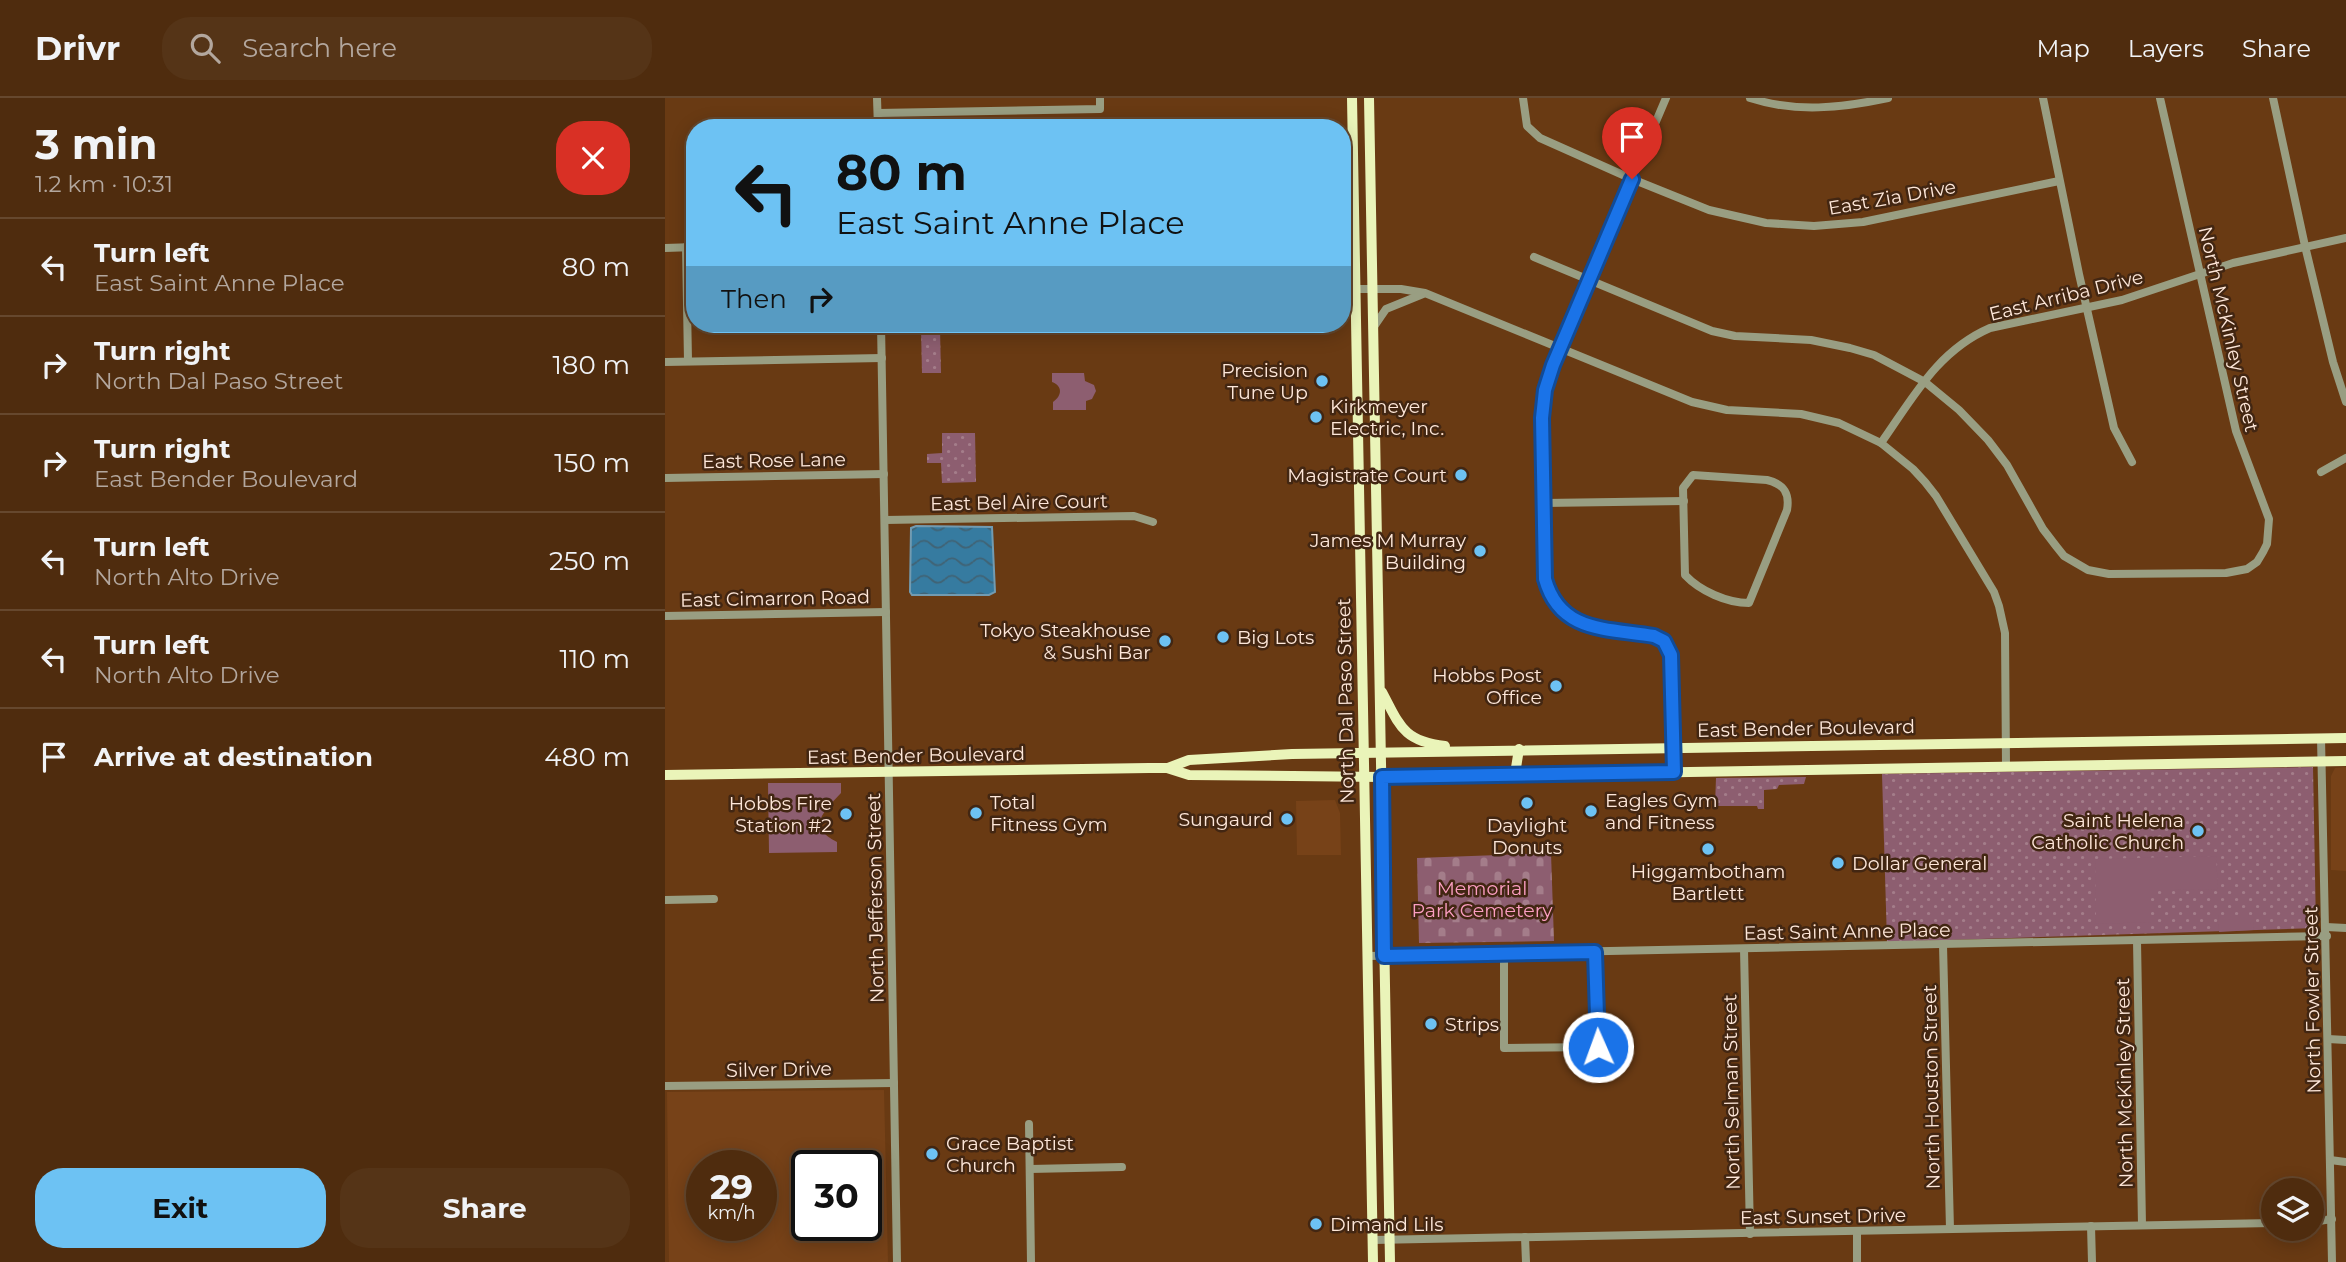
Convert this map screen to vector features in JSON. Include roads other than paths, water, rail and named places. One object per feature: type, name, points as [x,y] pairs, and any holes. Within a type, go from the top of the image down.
[{"type":"main road","name":"North Dal Paso Street","points":[[1352,98],[1373,1262]]},
{"type":"main road","name":"North Dal Paso Street","points":[[1369,98],[1390,1262]]},
{"type":"main road","points":[[1380,688],[1393,716],[1406,732],[1419,741],[1445,746],[1455,751]]},
{"type":"main road","name":"East Bender Boulevard","points":[[1167,768],[1189,760],[1292,754],[2346,738]]},
{"type":"main road","points":[[1515,774],[1520,749]]},
{"type":"main road","name":"East Bender Boulevard","points":[[665,775],[1167,768],[1189,775],[1382,777],[2346,761]]},
{"type":"street","points":[[877,98],[878,119]]},
{"type":"street","points":[[878,113],[1100,109],[1100,98]]},
{"type":"street","name":"East Zia Drive","points":[[1523,98],[1525,118],[1532,133],[1540,138],[1632,179],[1709,209],[1766,223],[1814,226],[1880,219],[2059,181]]},
{"type":"street","points":[[1666,98],[1549,377],[1543,402],[1544,503],[1545,579],[1553,602],[1570,618],[1587,625],[1654,636],[1664,641],[1668,648],[1671,655],[1674,772]]},
{"type":"street","points":[[1750,98],[1785,107],[1809,109],[1834,108],[1888,98]]},
{"type":"street","points":[[2043,98],[2086,309],[2114,428],[2132,462]]},
{"type":"street","name":"North McKinley Street","points":[[1925,382],[1988,440],[2007,465],[2043,529],[2064,556],[2074,563],[2088,570],[2122,574],[2226,573],[2247,569],[2257,562],[2267,544],[2269,519],[2236,431],[2160,98]]},
{"type":"street","points":[[2273,98],[2305,246],[2333,362],[2346,402]]},
{"type":"street","name":"East Arriba Drive","points":[[1881,443],[1935,367],[1950,351],[1976,334],[1990,328],[2086,309],[2145,293],[2233,263],[2346,238]]},
{"type":"street","points":[[665,248],[686,247]]},
{"type":"street","points":[[1534,257],[1712,331],[1735,336],[1811,340],[1850,348],[1874,355],[1925,382]]},
{"type":"street","points":[[1351,289],[1414,290],[1425,293],[1692,402],[1727,410],[1801,414],[1839,423],[1881,443],[1913,469],[1937,496],[1994,592],[2005,633],[2006,766]]},
{"type":"street","points":[[1373,328],[1387,309],[1425,293]]},
{"type":"street","points":[[688,333],[688,361]]},
{"type":"street","name":"North Jefferson Street","points":[[881,333],[897,1262]]},
{"type":"street","points":[[665,362],[882,358]]},
{"type":"street","points":[[2321,472],[2346,458]]},
{"type":"street","name":"East Rose Lane","points":[[665,478],[884,474]]},
{"type":"street","points":[[1693,475],[1767,480],[1777,482],[1787,491],[1787,510],[1749,603],[1736,603],[1694,585],[1685,575],[1684,501],[1683,488],[1693,475]]},
{"type":"street","points":[[1544,503],[1684,501]]},
{"type":"street","name":"East Bel Aire Court","points":[[885,520],[1134,516],[1153,522]]},
{"type":"street","name":"East Cimarron Road","points":[[665,616],[886,612]]},
{"type":"street","name":"North Fowler Street","points":[[2321,738],[2332,1262]]},
{"type":"street","points":[[665,900],[714,899]]},
{"type":"street","name":"East Saint Anne Place","points":[[1368,956],[2137,941],[2346,928]]},
{"type":"street","name":"North McKinley Street","points":[[2137,941],[2142,1225]]},
{"type":"street","name":"North Houston Street","points":[[1943,945],[1950,1228]]},
{"type":"street","name":"North Selman Street","points":[[1744,949],[1750,1234]]},
{"type":"street","points":[[1504,952],[1504,1048],[1598,1047],[1595,952]]},
{"type":"street","points":[[2328,1039],[2346,1041]]},
{"type":"street","name":"Silver Drive","points":[[665,1086],[894,1083]]},
{"type":"street","points":[[1029,1124],[1031,1262]]},
{"type":"street","points":[[2330,1160],[2346,1162]]},
{"type":"street","points":[[1030,1169],[1122,1167]]},
{"type":"street","points":[[2324,1220],[2332,1219]]},
{"type":"street","name":"East Sunset Drive","points":[[1373,1240],[2261,1223]]},
{"type":"street","points":[[2091,1226],[2092,1262]]},
{"type":"street","points":[[1857,1231],[1857,1262]]},
{"type":"street","points":[[1525,1237],[1526,1262]]},
{"type":"water","points":[[992,527],[995,592],[989,595],[912,595],[911,528]]},
{"type":"place","name":"Precision Tune Up","points":[[1322,381]]},
{"type":"place","name":"Kirkmeyer Electric, Inc.","points":[[1316,417]]},
{"type":"place","name":"Magistrate Court","points":[[1461,475]]},
{"type":"place","name":"James M Murray Building","points":[[1480,551]]},
{"type":"place","name":"Big Lots","points":[[1223,637]]},
{"type":"place","name":"Tokyo Steakhouse & Sushi Bar","points":[[1165,641]]},
{"type":"place","name":"Hobbs Post Office","points":[[1556,686]]},
{"type":"place","name":"Daylight Donuts","points":[[1527,803]]},
{"type":"place","name":"Eagles Gym and Fitness","points":[[1591,811]]},
{"type":"place","name":"Total Fitness Gym","points":[[976,813]]},
{"type":"place","name":"Hobbs Fire Station #2","points":[[846,814]]},
{"type":"place","name":"Sungaurd","points":[[1287,819]]},
{"type":"place","name":"Saint Helena Catholic Church","points":[[2198,831]]},
{"type":"place","name":"Higgambotham Bartlett","points":[[1708,849]]},
{"type":"place","name":"Dollar General","points":[[1838,863]]},
{"type":"place","name":"Strips","points":[[1431,1024]]},
{"type":"place","name":"Grace Baptist Church","points":[[932,1154]]},
{"type":"place","name":"Dimand Lils","points":[[1316,1224]]},
{"type":"park label","name":"Memorial Park Cemetery","points":[[1482,899]]}]
